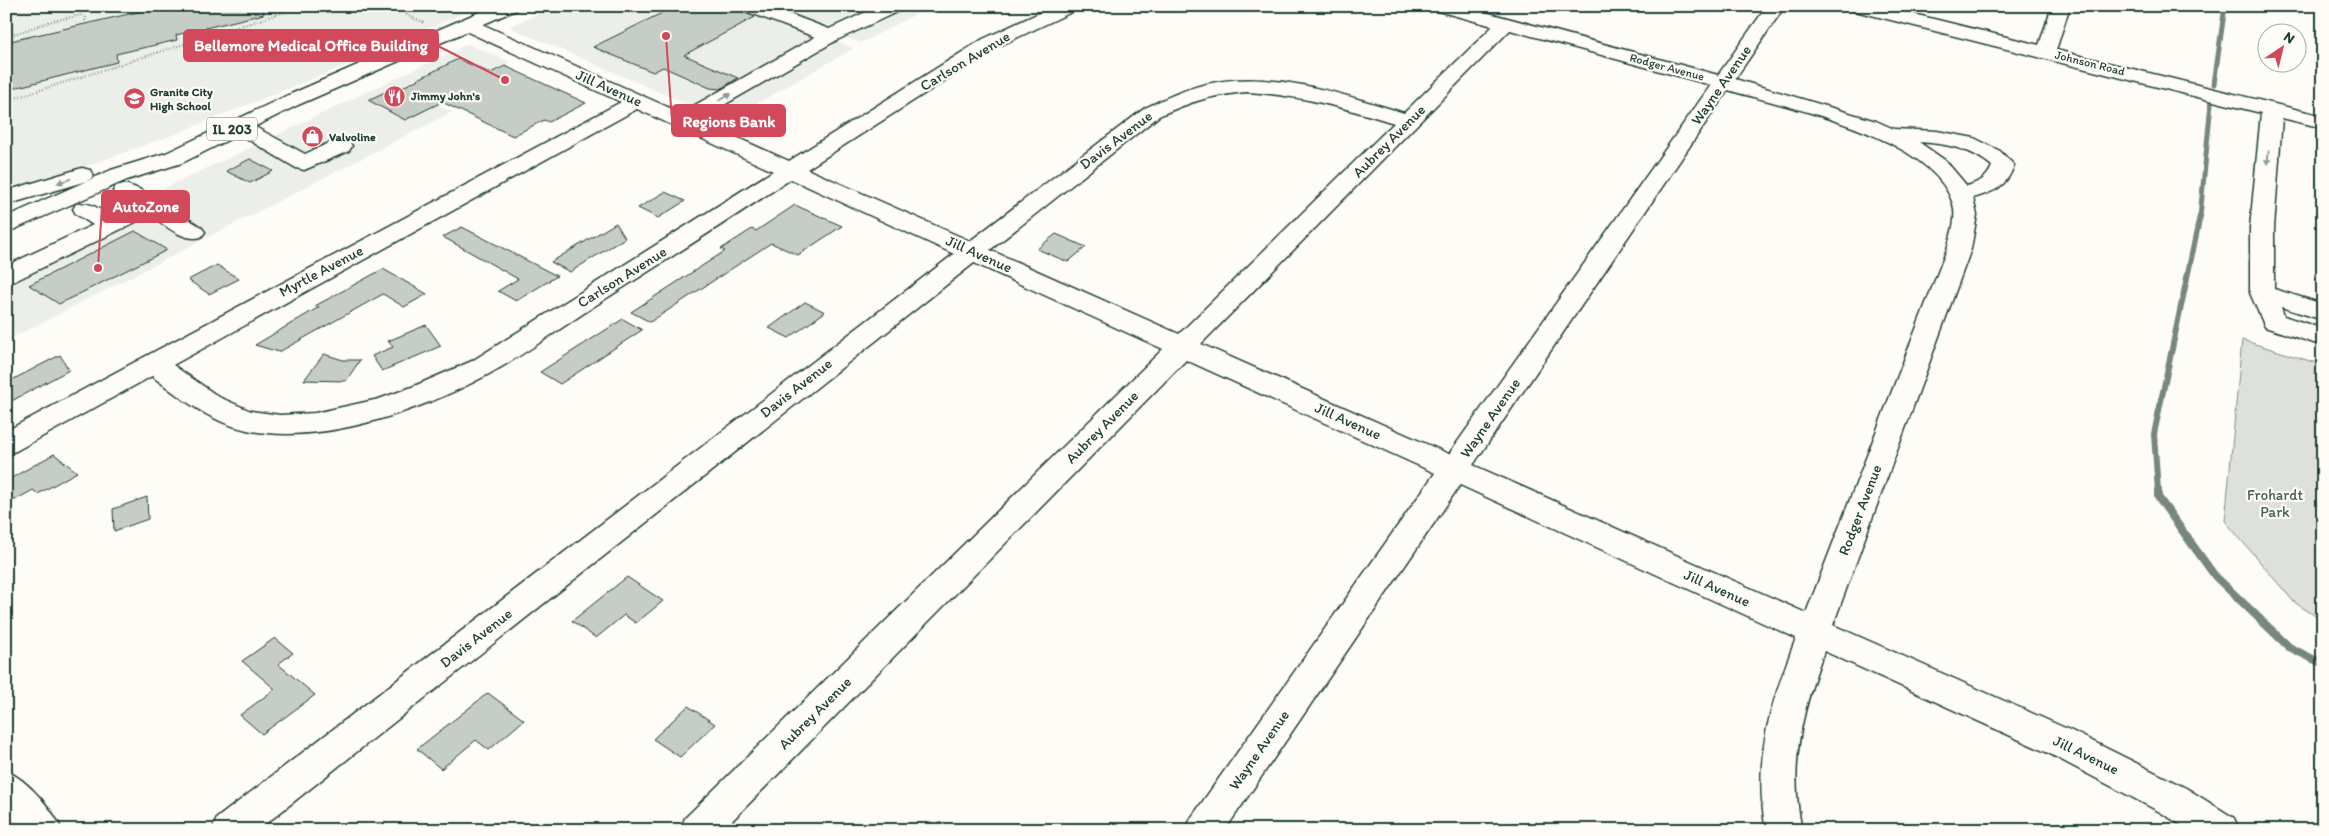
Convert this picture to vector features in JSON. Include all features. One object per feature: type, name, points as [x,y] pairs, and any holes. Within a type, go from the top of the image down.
[{"type":"street","name":"IL 203","points":[[6,226],[119,175],[174,158],[291,101],[509,6]]},
{"type":"street","points":[[750,6],[830,36]]},
{"type":"street","points":[[682,121],[830,36],[894,6]]},
{"type":"street","name":"Carlson Avenue","points":[[152,363],[218,409],[239,417],[270,422],[299,423],[337,419],[372,411],[444,386],[481,367],[990,44],[1069,6]]},
{"type":"street","name":"Rodger Avenue","points":[[1441,6],[1844,116],[1891,135],[1928,158],[1944,172],[1964,204],[1964,224],[1960,249],[1791,695],[1780,740],[1778,785],[1784,830]]},
{"type":"street","name":"Wayne Avenue","points":[[1204,830],[1776,6]]},
{"type":"street","name":"Johnson Road","points":[[1858,6],[2323,122]]},
{"type":"street","points":[[2046,52],[2061,6]]},
{"type":"street","name":"Jill Avenue","points":[[468,24],[2094,758],[2173,800],[2221,830]]},
{"type":"street","name":"Aubrey Avenue","points":[[698,830],[1506,24]]},
{"type":"street","name":"Davis Avenue","points":[[230,830],[972,250],[1152,112],[1187,95],[1225,86],[1282,87],[1324,95],[1408,121]]},
{"type":"street","points":[[6,198],[99,170],[291,101]]},
{"type":"street","name":"Myrtle Avenue","points":[[6,444],[637,101]]},
{"type":"street","points":[[2272,109],[2262,228],[2262,294],[2274,321],[2323,338]]},
{"type":"street","points":[[239,126],[304,163],[341,146]]},
{"type":"street","name":"Rodger Avenue","points":[[1891,135],[1935,136],[1971,144],[1994,154],[2003,165],[2000,176],[1993,185],[1960,195]]},
{"type":"street","name":"IL 203","points":[[6,245],[142,183],[174,158]]},
{"type":"street","points":[[124,190],[193,232]]},
{"type":"street","points":[[6,276],[151,206]]},
{"type":"street","points":[[84,209],[110,226]]},
{"type":"street","points":[[2262,294],[2323,312]]},
{"type":"street","points":[[6,787],[44,830]]},
{"type":"path","points":[[6,101],[303,6]]},
{"type":"path","points":[[398,6],[408,16],[427,24]]},
{"type":"path","points":[[6,37],[52,21],[82,15],[86,17],[85,21]]},
{"type":"shaded area","name":"Granite City High School","points":[[6,6],[480,6],[349,64],[175,134],[84,167],[6,192]]},
{"type":"shaded area","points":[[555,6],[744,6],[854,48],[726,121],[509,27]]},
{"type":"shaded area","points":[[763,6],[931,6],[861,43]]},
{"type":"shaded area","points":[[468,44],[510,62],[428,100],[452,112],[6,341],[6,264]]},
{"type":"green space","name":"Frohardt Park","points":[[2242,340],[2323,365],[2323,621],[2294,602],[2225,521]]},
{"type":"building","points":[[170,6],[171,12],[198,6],[263,6],[264,14],[176,35],[177,40],[116,54],[117,62],[10,89],[10,87],[6,88],[6,42]]},
{"type":"building","points":[[676,6],[739,6],[742,12],[755,17],[684,55],[738,78],[720,89],[710,88],[663,67],[653,72],[593,47]]},
{"type":"building","points":[[458,59],[490,73],[505,66],[586,103],[549,122],[544,120],[513,136],[442,102],[405,120],[368,100],[396,87],[399,89]]},
{"type":"building","points":[[250,159],[273,171],[250,183],[226,171]]},
{"type":"building","points":[[665,192],[685,201],[658,218],[638,208]]},
{"type":"building","points":[[795,205],[842,226],[798,255],[771,243],[650,322],[631,312],[725,251],[721,249],[752,229],[756,231]]},
{"type":"building","points":[[616,223],[625,238],[570,272],[551,262]]},
{"type":"building","points":[[462,227],[557,276],[516,301],[498,291],[518,279],[443,237]]},
{"type":"building","points":[[135,231],[167,250],[59,304],[29,285]]},
{"type":"building","points":[[1056,234],[1086,247],[1068,262],[1037,249]]},
{"type":"building","points":[[217,265],[239,279],[209,294],[188,280]]},
{"type":"building","points":[[383,269],[427,294],[404,307],[383,294],[279,352],[255,345],[319,307],[315,306]]},
{"type":"building","points":[[805,302],[825,312],[789,338],[769,328]]},
{"type":"building","points":[[623,319],[642,330],[560,384],[540,372]]},
{"type":"building","points":[[426,325],[441,346],[382,371],[372,356],[393,347],[388,341]]},
{"type":"building","points":[[324,354],[343,360],[360,360],[346,381],[304,380]]},
{"type":"building","points":[[60,355],[69,370],[6,404],[6,383]]},
{"type":"building","points":[[54,454],[77,472],[38,494],[33,490],[6,505],[6,481]]},
{"type":"building","points":[[147,497],[148,519],[114,531],[113,509]]},
{"type":"building","points":[[627,577],[663,601],[636,623],[624,615],[596,638],[572,621]]},
{"type":"building","points":[[275,638],[293,653],[278,664],[315,695],[262,734],[240,715],[275,689],[242,661]]},
{"type":"building","points":[[488,693],[524,720],[489,750],[476,740],[441,769],[417,749]]},
{"type":"building","points":[[688,706],[715,724],[680,757],[653,739]]},
{"type":"waterway","points":[[2214,84],[2225,6]]},
{"type":"waterway","points":[[2200,217],[2211,103]]},
{"type":"waterway","points":[[2158,491],[2154,434],[2200,216]]},
{"type":"waterway","points":[[2158,491],[2158,497],[2215,576],[2289,647],[2323,664]]},
{"type":"place","name":"Regions Bank","points":[[666,36]]},
{"type":"place","name":"Bellemore Medical Office Building","points":[[505,80]]},
{"type":"place","name":"Jimmy John's","points":[[395,96]]},
{"type":"place","name":"Granite City High School","points":[[134,99]]},
{"type":"place","name":"Valvoline","points":[[313,137]]},
{"type":"place","name":"AutoZone","points":[[98,268]]}]
